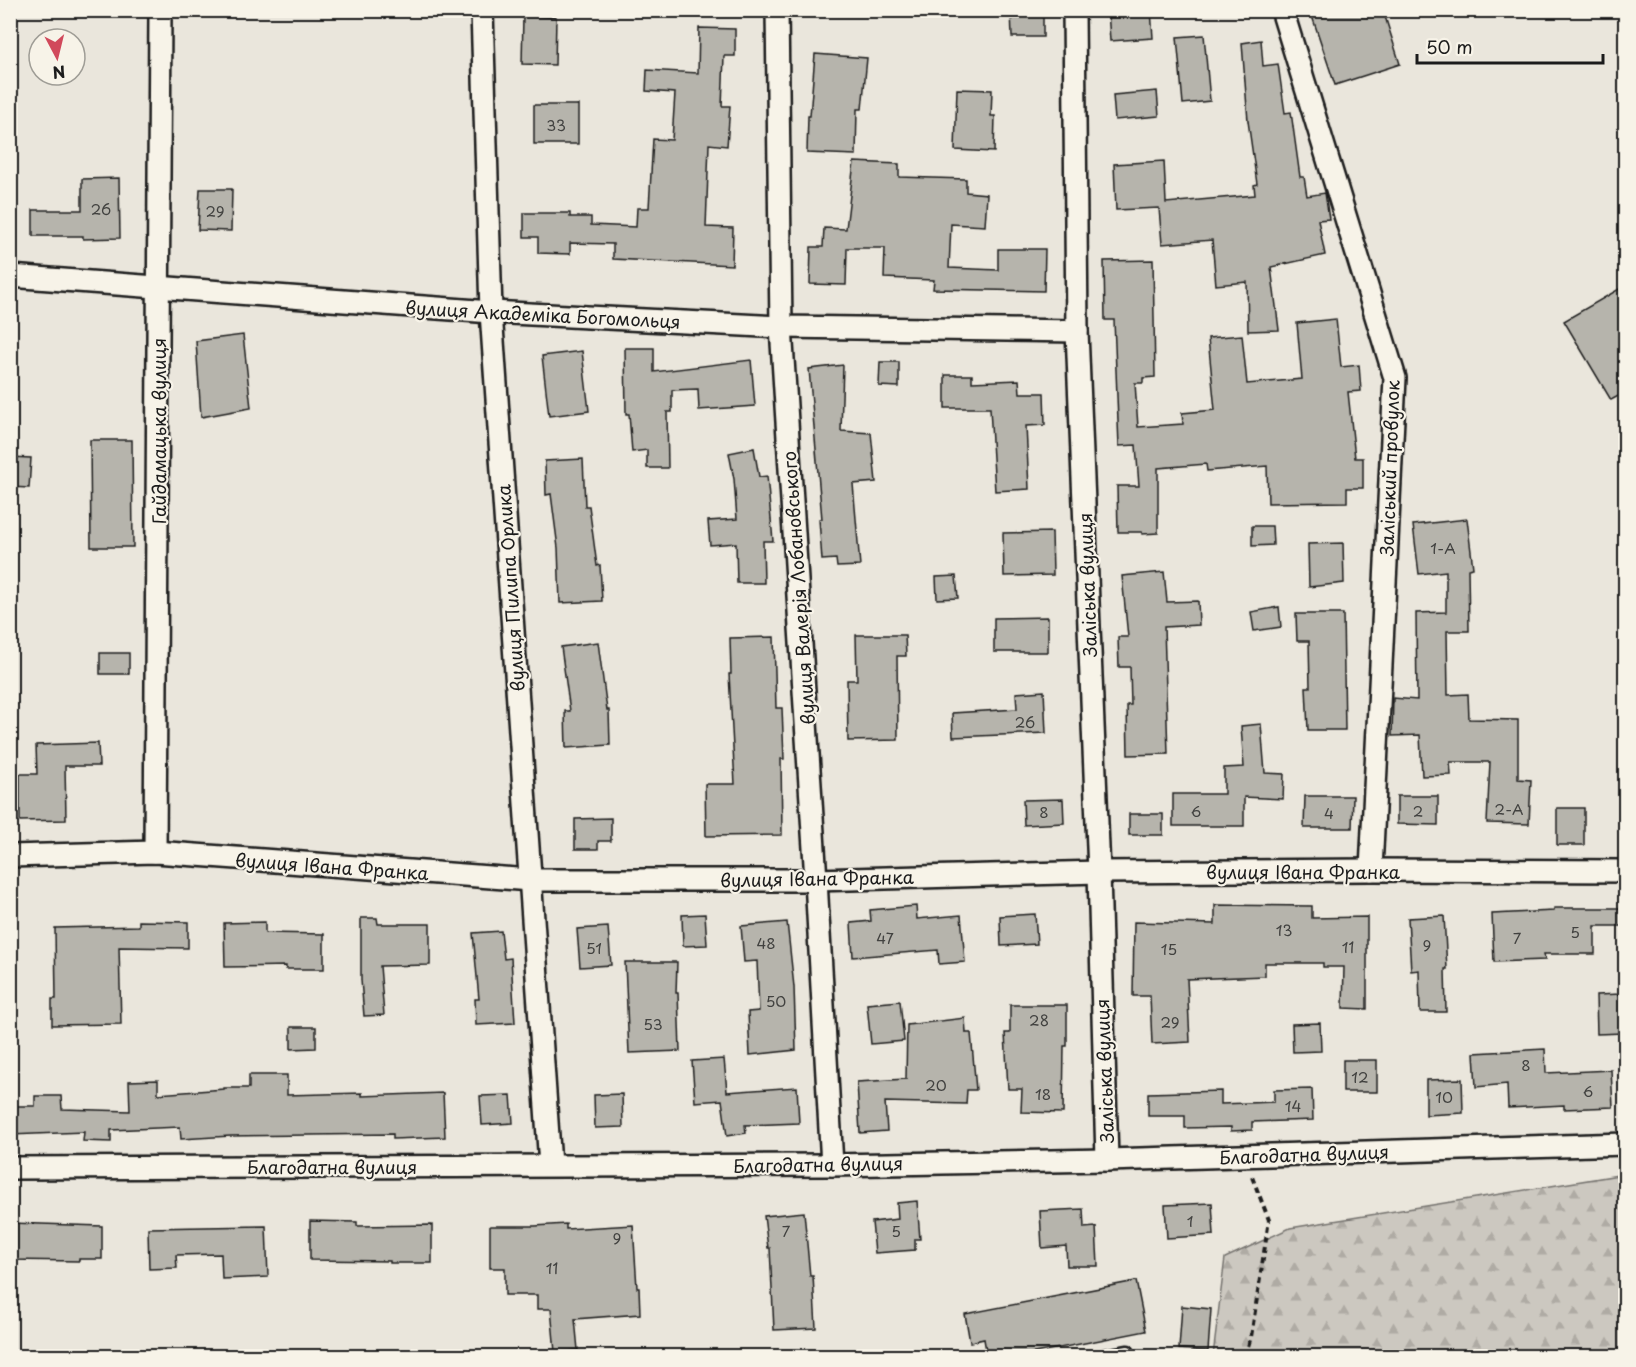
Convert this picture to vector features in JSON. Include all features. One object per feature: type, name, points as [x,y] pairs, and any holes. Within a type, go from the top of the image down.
[{"type":"street","name":"Гайдамацька вулиця","points":[[154,852],[160,10]]},
{"type":"street","name":"вулиця Пилипа Орлика","points":[[482,10],[491,312],[550,1165]]},
{"type":"street","name":"вулиця Валерія Лобановського","points":[[777,10],[781,327],[832,1165]]},
{"type":"street","name":"Заліська вулиця","points":[[1074,10],[1077,331],[1099,872],[1107,1160]]},
{"type":"street","name":"Заліський провулок","points":[[1282,10],[1395,378],[1371,870]]},
{"type":"street","name":"вулиця Академіка Богомольця","points":[[10,276],[491,312],[781,327],[1077,331]]},
{"type":"street","name":"вулиця Івана Франка","points":[[10,856],[154,852],[530,880],[816,879],[1099,872],[1626,871]]},
{"type":"street","name":"Благодатна вулиця","points":[[10,1168],[832,1165],[1107,1160],[1626,1144]]},
{"type":"lane","points":[[1100,1356],[1128,1351]]},
{"type":"path","points":[[1243,1156],[1269,1220],[1251,1337],[1245,1356]]},
{"type":"green space","points":[[1625,1174],[1625,1356],[1213,1356],[1225,1258],[1290,1228]]},
{"type":"building","points":[[1011,10],[1043,10],[1043,37],[1012,37]]},
{"type":"building","points":[[1108,10],[1151,10],[1153,38],[1110,41]]},
{"type":"building","points":[[1310,10],[1383,10],[1400,64],[1335,85]]},
{"type":"building","points":[[523,16],[556,17],[555,65],[522,64]]},
{"type":"building","points":[[699,28],[735,29],[735,56],[724,56],[722,106],[730,106],[727,146],[709,144],[706,227],[733,228],[732,265],[613,259],[613,244],[570,243],[570,254],[538,253],[538,237],[524,237],[524,213],[570,213],[570,217],[591,217],[591,225],[636,227],[637,208],[649,208],[653,139],[672,140],[675,93],[646,91],[647,70],[698,73]]},
{"type":"building","points":[[1204,35],[1210,101],[1183,104],[1177,37]]},
{"type":"building","points":[[1261,40],[1263,66],[1278,64],[1285,113],[1291,112],[1300,177],[1304,177],[1307,196],[1325,193],[1329,219],[1318,220],[1325,255],[1271,267],[1279,330],[1248,331],[1247,282],[1216,285],[1212,240],[1162,244],[1159,208],[1116,210],[1114,164],[1164,161],[1166,203],[1255,195],[1254,185],[1257,184],[1248,121],[1242,43]]},
{"type":"building","points":[[815,54],[867,58],[862,109],[857,109],[856,155],[807,153],[808,116],[810,116]]},
{"type":"building","points":[[957,89],[992,90],[991,116],[995,116],[994,152],[955,150]]},
{"type":"building","points":[[1157,91],[1159,116],[1115,120],[1113,95]]},
{"type":"building","points":[[534,105],[578,105],[578,144],[534,144]]},
{"type":"building","points":[[854,162],[899,164],[899,177],[966,179],[966,192],[987,194],[985,226],[951,224],[949,268],[998,270],[998,249],[1045,249],[1044,291],[933,289],[934,280],[884,278],[885,248],[847,248],[846,285],[810,284],[811,247],[823,247],[824,228],[846,229]]},
{"type":"building","points":[[119,178],[120,238],[83,239],[83,236],[33,236],[33,210],[82,210],[82,179]]},
{"type":"building","points":[[200,189],[232,189],[231,231],[198,230]]},
{"type":"building","points":[[1153,260],[1155,377],[1143,378],[1143,383],[1135,383],[1138,427],[1183,424],[1182,413],[1215,410],[1208,338],[1242,335],[1247,384],[1302,379],[1297,323],[1336,319],[1341,367],[1359,365],[1361,391],[1348,392],[1355,458],[1363,458],[1363,488],[1347,488],[1347,502],[1268,503],[1267,466],[1207,471],[1206,464],[1158,468],[1158,533],[1118,532],[1117,486],[1139,486],[1136,445],[1119,446],[1114,320],[1105,320],[1104,261]]},
{"type":"building","points":[[1626,285],[1626,392],[1611,400],[1564,321]]},
{"type":"building","points":[[243,335],[251,408],[201,417],[196,341]]},
{"type":"building","points":[[625,348],[654,348],[654,372],[751,360],[755,406],[699,410],[698,389],[672,390],[672,412],[667,412],[668,468],[647,468],[647,450],[632,452],[629,414],[626,414]]},
{"type":"building","points":[[582,351],[589,411],[549,416],[542,356]]},
{"type":"building","points":[[880,362],[899,362],[899,387],[879,386]]},
{"type":"building","points":[[843,365],[841,431],[871,433],[876,482],[853,484],[860,566],[837,567],[836,559],[822,560],[819,519],[822,519],[809,369]]},
{"type":"building","points":[[945,375],[972,375],[972,382],[1019,380],[1020,393],[1044,393],[1045,425],[1026,426],[1029,489],[995,491],[990,408],[945,408]]},
{"type":"building","points":[[90,440],[132,440],[133,547],[91,547]]},
{"type":"building","points":[[754,448],[759,477],[767,476],[773,541],[763,541],[764,583],[737,583],[736,543],[710,545],[708,521],[737,519],[734,479],[729,453]]},
{"type":"building","points":[[10,457],[31,458],[29,488],[10,487]]},
{"type":"building","points":[[583,459],[585,506],[589,506],[597,566],[600,565],[602,601],[560,603],[558,548],[551,494],[546,495],[545,461]]},
{"type":"building","points":[[1467,519],[1473,568],[1468,569],[1469,631],[1447,631],[1448,695],[1468,694],[1469,719],[1518,720],[1518,779],[1531,780],[1529,824],[1487,823],[1490,762],[1450,762],[1451,775],[1422,776],[1420,735],[1392,736],[1393,698],[1417,700],[1416,613],[1446,612],[1446,571],[1419,574],[1413,525]]},
{"type":"building","points":[[1252,526],[1272,526],[1273,545],[1252,546]]},
{"type":"building","points":[[1052,532],[1053,575],[1004,576],[1003,533]]},
{"type":"building","points":[[1343,543],[1344,583],[1309,587],[1308,544]]},
{"type":"building","points":[[1164,572],[1167,602],[1198,601],[1199,625],[1164,627],[1168,754],[1128,755],[1127,705],[1131,705],[1130,667],[1119,667],[1118,637],[1128,637],[1122,576]]},
{"type":"building","points":[[956,576],[958,598],[937,599],[936,577]]},
{"type":"building","points":[[1279,607],[1281,627],[1254,631],[1251,612]]},
{"type":"building","points":[[1296,614],[1343,614],[1345,730],[1308,730],[1306,687],[1310,687],[1309,641],[1297,641]]},
{"type":"building","points":[[1048,617],[1048,652],[994,652],[994,618]]},
{"type":"building","points":[[856,635],[905,635],[906,656],[897,656],[898,740],[848,741],[847,680],[857,680]]},
{"type":"building","points":[[774,637],[776,708],[782,708],[784,759],[781,759],[782,835],[706,836],[705,784],[735,784],[729,674],[731,674],[730,638]]},
{"type":"building","points":[[598,642],[607,710],[609,710],[610,745],[566,748],[565,711],[570,711],[561,647]]},
{"type":"building","points":[[100,653],[129,653],[129,674],[100,674]]},
{"type":"building","points":[[1044,691],[1046,733],[953,737],[952,713],[1017,709],[1016,693]]},
{"type":"building","points":[[1261,724],[1265,773],[1284,774],[1283,799],[1244,797],[1244,826],[1173,826],[1173,794],[1224,794],[1224,768],[1244,767],[1241,726]]},
{"type":"building","points":[[98,743],[99,766],[65,766],[66,820],[20,821],[20,774],[37,774],[36,745]]},
{"type":"building","points":[[1305,796],[1353,796],[1352,828],[1304,828]]},
{"type":"building","points":[[1397,796],[1438,796],[1438,825],[1397,824]]},
{"type":"building","points":[[1063,799],[1064,823],[1024,825],[1023,800]]},
{"type":"building","points":[[1557,808],[1584,808],[1584,845],[1557,845]]},
{"type":"building","points":[[1129,814],[1163,814],[1163,835],[1129,835]]},
{"type":"building","points":[[611,818],[611,841],[598,841],[598,849],[575,849],[575,819]]},
{"type":"building","points":[[1215,905],[1312,906],[1312,918],[1367,917],[1367,1009],[1343,1008],[1344,967],[1323,967],[1323,963],[1265,963],[1265,976],[1187,979],[1190,1042],[1152,1044],[1150,996],[1133,996],[1134,922],[1215,924]]},
{"type":"building","points":[[916,906],[917,919],[961,915],[965,962],[939,964],[938,950],[853,957],[851,923],[871,921],[870,910]]},
{"type":"building","points":[[1554,908],[1626,908],[1626,926],[1595,926],[1595,954],[1544,954],[1545,960],[1494,962],[1492,914],[1554,911]]},
{"type":"building","points":[[705,914],[707,945],[683,946],[682,915]]},
{"type":"building","points":[[1035,914],[1037,944],[1001,946],[1000,916]]},
{"type":"building","points":[[1444,916],[1447,969],[1445,969],[1446,1012],[1420,1012],[1419,970],[1411,971],[1408,918]]},
{"type":"building","points":[[361,918],[377,918],[378,924],[430,924],[430,965],[380,966],[384,1015],[364,1016],[361,980]]},
{"type":"building","points":[[139,921],[188,922],[188,948],[119,947],[121,1024],[52,1025],[52,999],[56,999],[55,928],[139,926]]},
{"type":"building","points":[[265,922],[265,933],[324,934],[324,969],[286,969],[286,966],[225,967],[224,923]]},
{"type":"building","points":[[787,922],[794,987],[796,1050],[750,1055],[748,1012],[759,1011],[757,961],[744,962],[741,926]]},
{"type":"building","points":[[608,927],[611,965],[580,967],[577,929]]},
{"type":"building","points":[[501,931],[504,959],[511,958],[515,1023],[476,1025],[475,999],[479,999],[473,933]]},
{"type":"building","points":[[625,962],[677,962],[676,993],[678,993],[680,1051],[629,1053]]},
{"type":"building","points":[[1622,994],[1623,1033],[1597,1034],[1596,995]]},
{"type":"building","points":[[900,1001],[904,1041],[871,1044],[867,1004]]},
{"type":"building","points":[[1010,1005],[1067,1005],[1063,1113],[1021,1112],[1022,1089],[1008,1089],[1005,1033],[1010,1033]]},
{"type":"building","points":[[965,1018],[966,1033],[971,1033],[976,1090],[967,1090],[966,1104],[885,1102],[887,1131],[860,1133],[857,1082],[906,1079],[907,1025]]},
{"type":"building","points":[[1320,1023],[1321,1051],[1293,1052],[1292,1024]]},
{"type":"building","points":[[291,1027],[316,1027],[316,1048],[291,1049]]},
{"type":"building","points":[[1545,1049],[1546,1073],[1611,1070],[1613,1107],[1564,1109],[1564,1105],[1508,1108],[1507,1084],[1476,1087],[1474,1053]]},
{"type":"building","points":[[724,1059],[727,1092],[797,1087],[799,1123],[745,1125],[746,1133],[727,1136],[722,1100],[695,1102],[692,1061]]},
{"type":"building","points":[[1343,1060],[1377,1060],[1377,1092],[1343,1092]]},
{"type":"building","points":[[249,1075],[287,1075],[287,1095],[362,1093],[362,1096],[443,1093],[445,1137],[393,1139],[393,1134],[231,1136],[181,1139],[180,1127],[111,1130],[111,1142],[83,1141],[84,1132],[10,1135],[10,1106],[35,1106],[35,1096],[61,1096],[62,1109],[130,1111],[129,1081],[158,1080],[158,1094],[249,1088]]},
{"type":"building","points":[[1462,1079],[1463,1113],[1426,1115],[1426,1080]]},
{"type":"building","points":[[1312,1089],[1313,1120],[1252,1122],[1252,1130],[1231,1131],[1231,1127],[1185,1128],[1185,1116],[1148,1116],[1148,1093],[1221,1091],[1221,1104],[1274,1102],[1274,1090]]},
{"type":"building","points":[[622,1094],[623,1127],[595,1128],[594,1095]]},
{"type":"building","points":[[511,1095],[513,1123],[482,1125],[480,1096]]},
{"type":"building","points":[[917,1201],[920,1239],[915,1239],[915,1250],[875,1253],[872,1222],[898,1219],[897,1203]]},
{"type":"building","points":[[1212,1203],[1214,1235],[1167,1238],[1165,1205]]},
{"type":"building","points":[[1083,1209],[1084,1228],[1096,1227],[1098,1266],[1067,1266],[1066,1246],[1042,1248],[1040,1211]]},
{"type":"building","points":[[804,1212],[810,1276],[813,1276],[816,1328],[774,1330],[770,1248],[768,1248],[764,1216]]},
{"type":"building","points":[[310,1221],[357,1222],[357,1226],[432,1225],[432,1263],[310,1260]]},
{"type":"building","points":[[10,1223],[102,1226],[102,1259],[10,1260]]},
{"type":"building","points":[[566,1224],[566,1229],[633,1225],[640,1314],[575,1319],[578,1350],[555,1352],[551,1309],[537,1309],[537,1295],[505,1295],[505,1268],[490,1268],[490,1226]]},
{"type":"building","points":[[266,1226],[268,1277],[222,1279],[221,1254],[176,1255],[177,1268],[149,1269],[148,1228]]},
{"type":"building","points":[[1136,1281],[1146,1331],[1019,1356],[987,1356],[984,1339],[970,1342],[965,1314]]},
{"type":"building","points":[[1182,1306],[1211,1309],[1208,1351],[1179,1349]]}]
